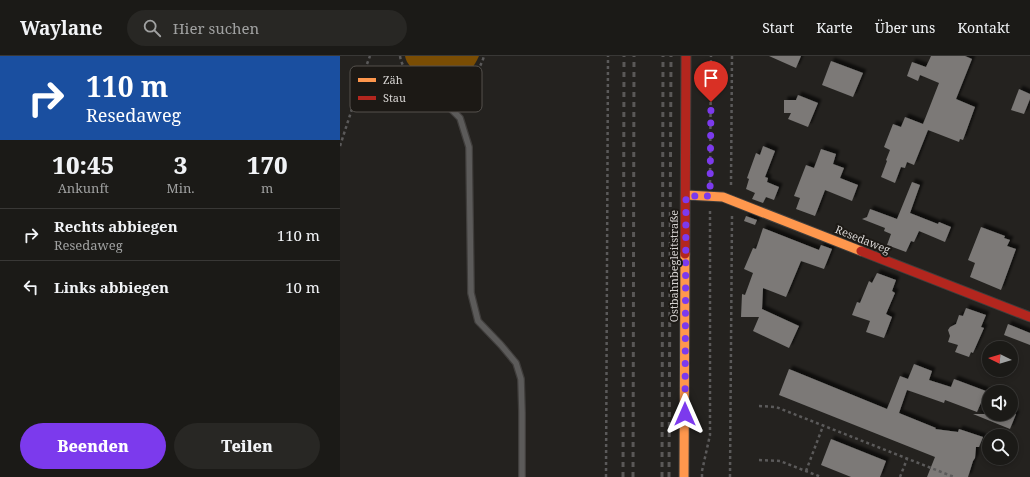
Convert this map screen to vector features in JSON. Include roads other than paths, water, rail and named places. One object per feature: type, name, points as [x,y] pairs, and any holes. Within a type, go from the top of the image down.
[{"type":"street","name":"Ostbahnbegleitstraße","points":[[684,477],[686,56]]},
{"type":"street","name":"Resedaweg","points":[[686,196],[723,197],[1030,317]]},
{"type":"lane","points":[[454,112],[460,118],[469,147],[471,293],[478,321],[516,363],[521,379],[522,477]]},
{"type":"railway","points":[[623,477],[624,56]]},
{"type":"railway","points":[[633,477],[634,56]]},
{"type":"railway","points":[[662,477],[663,56]]},
{"type":"railway","points":[[669,477],[671,56]]}]
